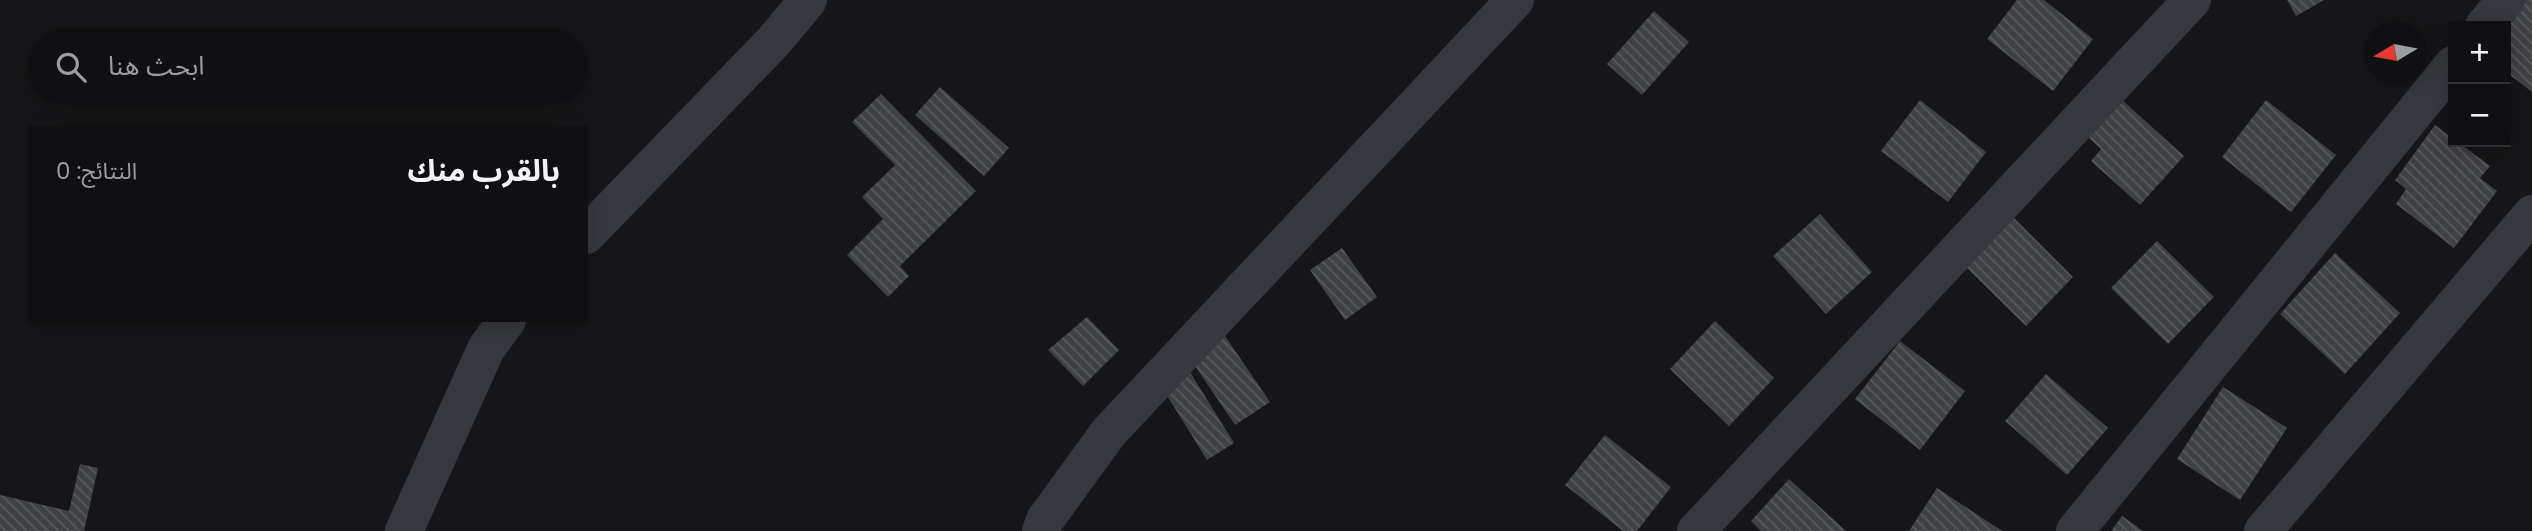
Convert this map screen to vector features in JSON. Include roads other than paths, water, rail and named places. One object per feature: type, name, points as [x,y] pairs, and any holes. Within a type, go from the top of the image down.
[{"type":"street","points":[[588,233],[774,41],[808,0]]},
{"type":"street","points":[[1041,531],[1045,520],[1109,432],[1515,0]]},
{"type":"street","points":[[1696,531],[2192,0]]},
{"type":"street","points":[[2488,21],[2506,0]]},
{"type":"street","points":[[2075,531],[2448,71]]},
{"type":"street","points":[[2263,531],[2532,214]]},
{"type":"street","points":[[404,531],[486,349],[506,322]]}]
